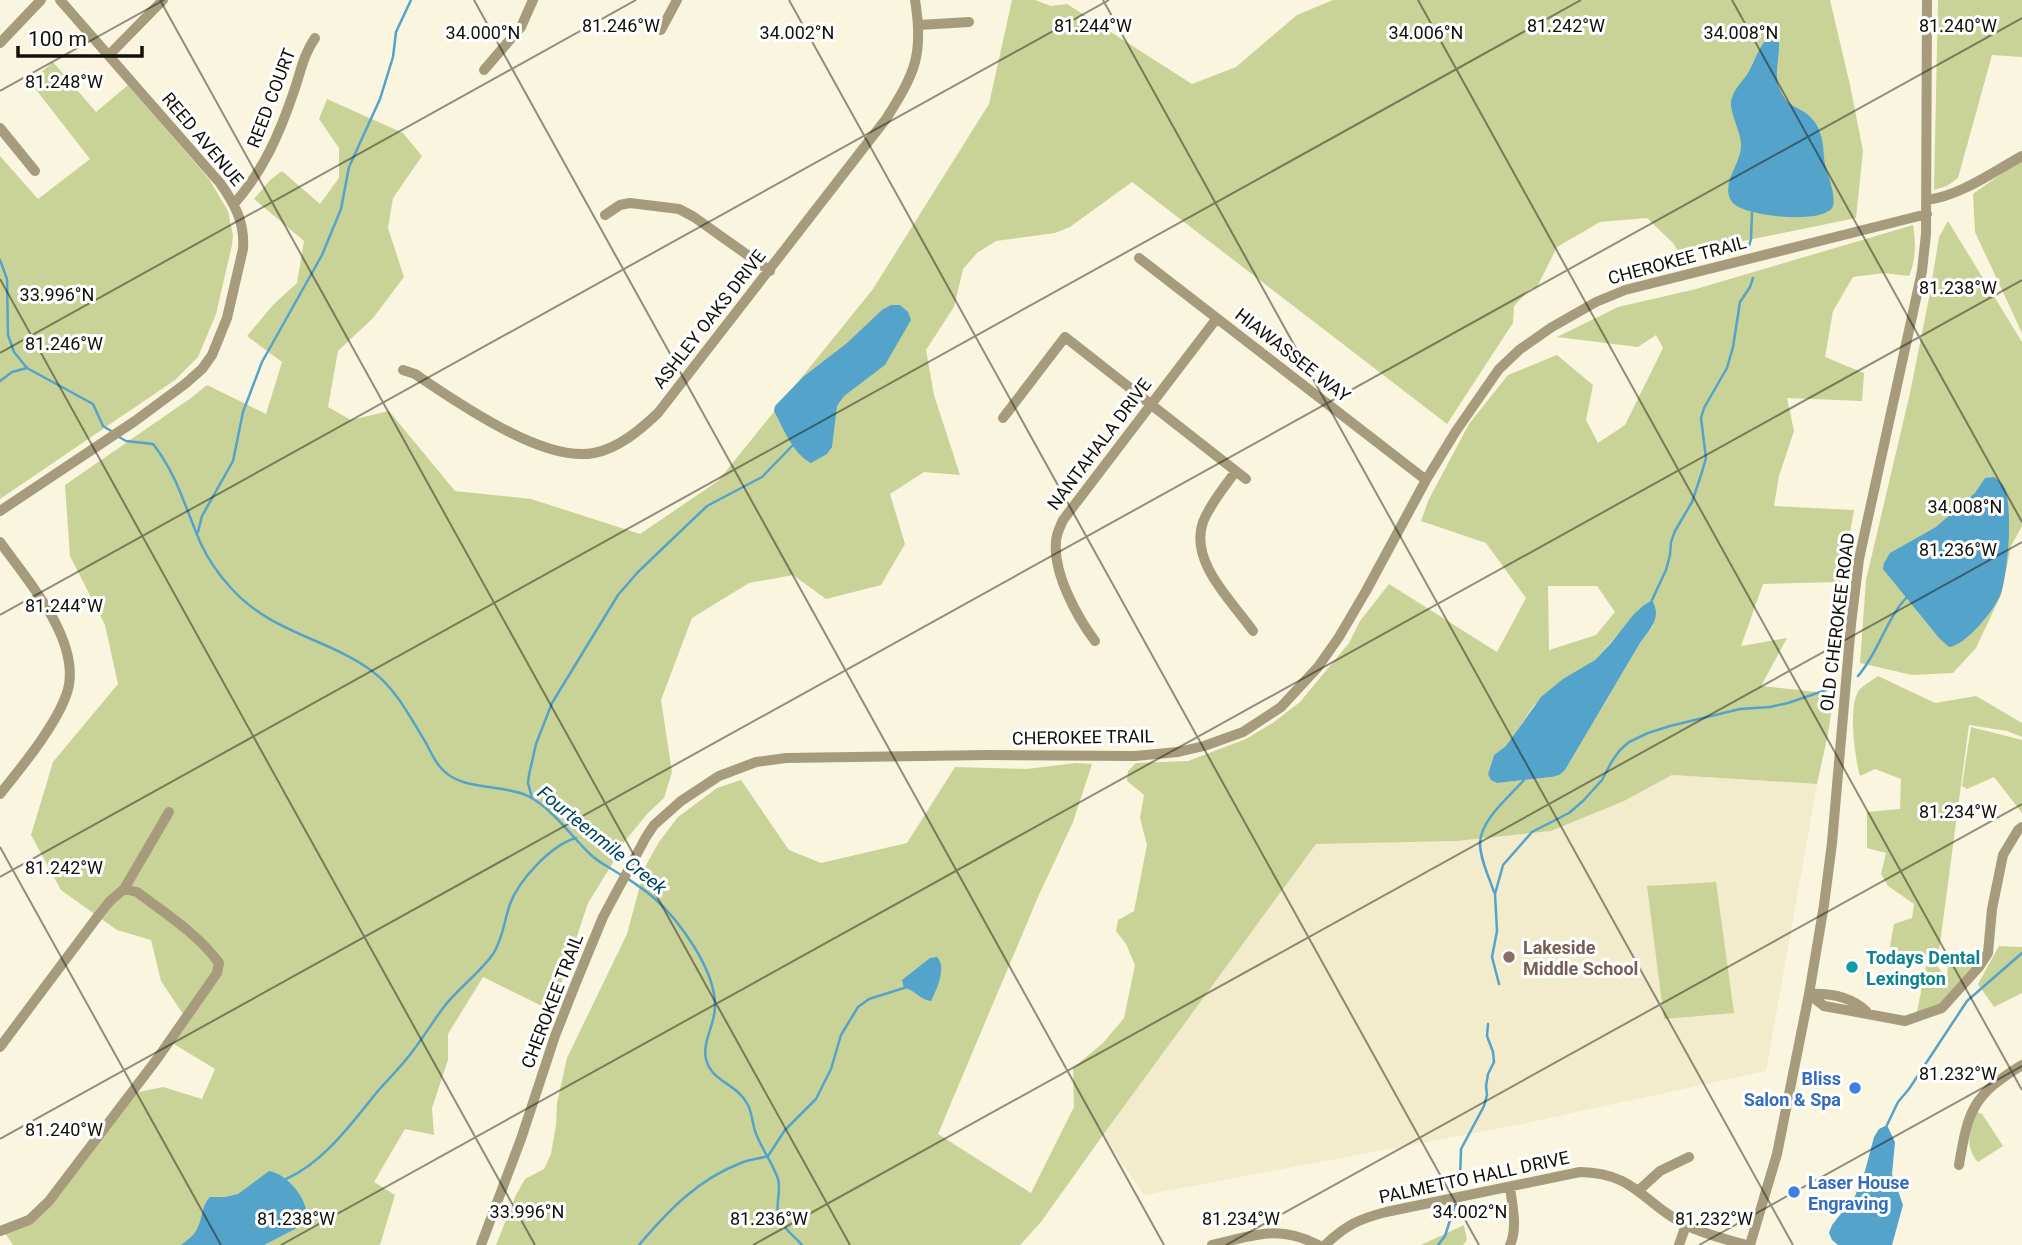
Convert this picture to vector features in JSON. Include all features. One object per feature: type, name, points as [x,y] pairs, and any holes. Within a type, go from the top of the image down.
[{"type":"street","points":[[0,43],[41,0]]},
{"type":"street","name":"REED AVENUE","points":[[0,510],[135,421],[195,376],[212,355],[227,318],[243,250],[242,225],[234,204],[220,183],[60,0]]},
{"type":"street","points":[[109,55],[163,0]]},
{"type":"street","points":[[484,70],[521,27],[533,0]]},
{"type":"street","points":[[661,30],[677,0]]},
{"type":"street","name":"ASHLEY OAKS DRIVE","points":[[403,370],[415,374],[495,425],[553,450],[568,453],[597,452],[629,437],[658,413],[886,119],[907,86],[917,58],[919,25],[915,0]]},
{"type":"street","name":"OLD CHEROKEE ROAD","points":[[1748,1245],[1777,1154],[1809,994],[1832,843],[1859,559],[1922,271],[1927,214],[1927,0]]},
{"type":"street","points":[[919,25],[969,22]]},
{"type":"street","name":"REED COURT","points":[[234,204],[259,173],[271,152],[285,120],[302,64],[315,38]]},
{"type":"street","points":[[0,128],[35,171]]},
{"type":"street","points":[[1927,201],[1969,185],[2022,156]]},
{"type":"street","points":[[606,215],[620,205],[629,203],[679,209],[770,271]]},
{"type":"street","name":"CHEROKEE TRAIL","points":[[481,1245],[521,1139],[555,1036],[612,900],[654,825],[690,795],[719,776],[756,762],[814,756],[1135,757],[1204,746],[1243,732],[1281,707],[1318,667],[1361,600],[1426,480],[1456,431],[1507,360],[1552,327],[1596,302],[1625,290],[1927,214]]},
{"type":"street","name":"HIAWASSEE WAY","points":[[1139,258],[1426,480]]},
{"type":"street","name":"NANTAHALA DRIVE","points":[[1095,641],[1077,613],[1063,580],[1056,539],[1063,520],[1217,318]]},
{"type":"street","points":[[1003,418],[1065,337],[1245,479]]},
{"type":"street","points":[[1235,472],[1203,522],[1202,549],[1213,576],[1253,631]]},
{"type":"street","points":[[0,542],[60,631],[68,657],[69,672],[66,694],[58,710],[36,746],[0,794]]},
{"type":"street","points":[[0,1047],[98,916],[124,889],[169,812]]},
{"type":"street","points":[[1809,994],[1824,1006],[1905,1021],[1942,1008],[1988,953],[1992,909],[2003,855],[2022,827]]},
{"type":"street","points":[[0,1231],[29,1220],[49,1201],[217,973],[219,963],[200,940],[137,892],[124,889]]},
{"type":"street","points":[[1959,1165],[1965,1127],[1979,1099],[1987,1089],[2022,1065]]},
{"type":"street","points":[[1638,1191],[1660,1171],[1689,1157]]},
{"type":"street","name":"PALMETTO HALL DRIVE","points":[[1325,1245],[1340,1230],[1363,1218],[1565,1175],[1599,1172],[1619,1178],[1686,1225],[1748,1245]]},
{"type":"street","points":[[1510,1187],[1514,1219],[1510,1245]]},
{"type":"street","points":[[1679,1245],[1686,1225]]},
{"type":"street","points":[[1212,1245],[1276,1232],[1302,1237],[1318,1245]]},
{"type":"shaded area","name":"Lakeside Middle School","points":[[1672,775],[1817,784],[1766,1071],[1522,1124],[1144,1195],[1103,1135],[1316,844],[1457,841],[1551,831],[1624,801]]},
{"type":"green space","points":[[1012,0],[1035,0],[1051,6],[1067,4],[1192,84],[1236,67],[1297,15],[1333,0],[1830,0],[1863,151],[1856,218],[1680,254],[1673,243],[1647,218],[1600,222],[1557,247],[1537,287],[1530,289],[1514,306],[1513,323],[1447,424],[1132,182],[1070,227],[1055,233],[996,241],[977,253],[963,269],[954,307],[926,350],[934,395],[960,475],[924,472],[890,494],[905,544],[881,585],[826,599],[793,575],[749,583],[692,618],[661,700],[672,772],[664,798],[619,848],[588,903],[552,1011],[483,977],[448,1034],[448,1060],[432,1108],[434,1135],[405,1129],[374,1182],[395,1195],[380,1245],[13,1245],[3,1230],[29,1220],[129,1094],[163,1087],[202,1099],[215,1069],[169,1041],[185,1017],[161,981],[151,940],[117,930],[61,890],[31,835],[53,762],[118,684],[105,625],[70,556],[65,485],[207,385],[266,414],[282,362],[247,336],[273,305],[297,283],[304,241],[254,199],[270,180],[282,171],[320,204],[339,178],[339,148],[319,119],[327,99],[403,133],[422,156],[393,198],[388,228],[404,277],[373,318],[338,351],[328,407],[351,420],[389,411],[455,491],[531,499],[640,534],[718,481],[873,289],[989,104]]},
{"type":"green space","points":[[1938,0],[2022,0],[2022,57],[1992,55],[1958,178],[1947,186],[1934,190]]},
{"type":"green space","points":[[53,62],[96,112],[128,85],[209,179],[228,211],[233,235],[232,245],[216,314],[198,357],[175,380],[0,499],[0,156],[38,199],[90,159],[30,82]]},
{"type":"green space","points":[[2022,159],[2022,333],[1975,232],[1973,194]]},
{"type":"green space","points":[[1948,221],[2022,342],[2022,526],[2011,546],[2001,595],[1976,648],[1953,673],[1912,675],[1860,663],[1866,580],[1910,393],[1939,237]]},
{"type":"green space","points":[[1913,225],[1915,251],[1909,276],[1884,273],[1853,277],[1833,311],[1825,357],[1864,373],[1862,401],[1787,398],[1794,431],[1779,476],[1774,506],[1854,510],[1841,582],[1763,584],[1741,646],[1787,638],[1761,686],[1834,694],[1817,784],[1672,775],[1624,801],[1551,831],[1457,841],[1316,844],[1041,1222],[1020,1245],[496,1245],[525,1179],[544,1169],[551,1154],[557,1103],[567,1058],[627,934],[645,867],[678,817],[717,788],[741,780],[789,850],[821,863],[907,843],[955,767],[1027,769],[1076,763],[1092,764],[1073,822],[1038,897],[938,1134],[1031,1193],[1074,1107],[1073,1068],[1103,1043],[1124,1018],[1135,965],[1126,944],[1116,931],[1118,920],[1134,911],[1147,845],[1140,818],[1144,795],[1127,781],[1128,771],[1136,763],[1188,761],[1246,739],[1274,722],[1300,702],[1349,643],[1360,621],[1389,584],[1497,652],[1526,598],[1486,543],[1421,521],[1429,499],[1469,424],[1508,375],[1557,355],[1593,385],[1586,420],[1598,443],[1625,425],[1663,348],[1656,335],[1638,347],[1557,337],[1618,307],[1696,289]],"holes":[[[1548,586],[1597,586],[1615,612],[1596,635],[1549,650]],[[1652,600],[1653,626],[1640,643],[1565,770],[1552,777],[1497,783],[1488,774],[1494,755],[1506,747],[1534,705],[1595,660],[1644,605]]]},
{"type":"green space","points":[[1878,676],[1935,703],[1976,696],[2022,723],[2022,737],[2007,731],[1969,725],[1937,966],[1947,978],[1949,953],[1979,958],[1955,996],[1916,1017],[1927,961],[1889,952],[1894,924],[1912,918],[1914,904],[1888,886],[1881,874],[1886,853],[1867,848],[1867,812],[1900,809],[1901,779],[1875,769],[1860,776],[1854,745],[1853,718],[1856,696],[1860,689]]},
{"type":"green space","points":[[1971,727],[2022,740],[2022,813],[1994,777],[1967,789],[1962,786]]},
{"type":"green space","points":[[1716,882],[1734,1013],[1664,1019],[1647,886]]},
{"type":"green space","points":[[1999,946],[2022,947],[2022,993],[1994,1007],[1978,984]]},
{"type":"green space","points":[[1977,1112],[1982,1114],[2003,1146],[1978,1162],[1973,1156],[1970,1144]]},
{"type":"green space","points":[[1464,1225],[1467,1240],[1463,1245],[1421,1245]]},
{"type":"water","points":[[1773,33],[1778,34],[1779,87],[1790,104],[1808,115],[1818,127],[1821,137],[1834,201],[1827,212],[1816,216],[1784,217],[1752,212],[1732,202],[1729,195],[1729,182],[1741,147],[1731,99],[1761,47]]},
{"type":"water","points":[[891,305],[900,305],[908,312],[911,320],[885,365],[844,396],[837,406],[832,447],[827,454],[811,463],[789,440],[774,411],[775,406],[803,377]]},
{"type":"water","points":[[1994,477],[2005,489],[2009,511],[2004,583],[1998,600],[1979,626],[1956,645],[1949,647],[1883,569],[1884,563],[1890,553],[1936,527],[1975,493],[1985,478]]},
{"type":"water","points":[[1652,600],[1656,612],[1654,622],[1565,770],[1552,777],[1497,783],[1491,780],[1488,774],[1494,755],[1506,746],[1541,697],[1563,679],[1595,660],[1634,614]]},
{"type":"water","points":[[937,957],[941,972],[931,1001],[904,988],[902,980],[930,958]]},
{"type":"water","points":[[1887,1125],[1895,1142],[1892,1174],[1903,1205],[1892,1245],[1838,1245],[1829,1233],[1832,1225],[1855,1196],[1874,1137],[1879,1129]]},
{"type":"water","points":[[269,1171],[288,1181],[303,1200],[307,1214],[297,1228],[264,1245],[181,1245],[196,1231],[210,1197],[238,1194]]},
{"type":"waterway","points":[[198,532],[202,516],[233,461],[243,412],[262,362],[322,255],[341,209],[349,167],[380,99],[393,57],[396,32],[411,0]]},
{"type":"waterway","points":[[1749,246],[1752,213]]},
{"type":"waterway","name":"Fourteenmile Creek","points":[[0,260],[7,279],[8,335],[14,352],[27,368],[93,404],[103,426],[111,431]]},
{"type":"waterway","points":[[1652,600],[1666,570],[1675,531],[1692,502],[1702,472],[1706,458],[1701,418],[1727,368],[1740,302],[1753,278]]},
{"type":"waterway","points":[[0,381],[12,372],[27,368]]},
{"type":"waterway","name":"Fourteenmile Creek","points":[[119,437],[126,441],[153,444],[175,480],[207,556],[227,583],[247,603],[281,625],[355,660],[381,678],[402,704],[438,764],[451,777],[472,784],[518,792],[537,801],[594,857],[621,875]]},
{"type":"waterway","points":[[532,798],[529,775],[536,744],[552,703],[618,595],[638,572],[707,506],[762,477],[793,445]]},
{"type":"waterway","points":[[1858,676],[1906,598]]},
{"type":"waterway","points":[[1499,984],[1492,957],[1497,931],[1495,894],[1503,865],[1532,832],[1569,813],[1583,801],[1602,780],[1620,750],[1629,742],[1670,726],[1740,709],[1788,703],[1835,687]]},
{"type":"waterway","points":[[1494,892],[1481,855],[1482,834],[1490,817],[1524,780]]},
{"type":"waterway","points":[[286,1179],[300,1172],[325,1152],[404,1062],[449,1001],[493,954],[510,904],[528,874],[556,848],[576,838]]},
{"type":"waterway","name":"Fourteenmile Creek","points":[[627,878],[650,894],[674,919],[703,962],[714,993],[715,1007],[706,1046],[706,1059],[713,1073],[737,1091],[748,1105],[755,1132],[778,1179],[779,1216],[785,1227],[802,1245]]},
{"type":"waterway","points":[[1887,1125],[1898,1102],[1967,1001],[2022,953]]},
{"type":"waterway","points":[[639,1245],[661,1220],[697,1187],[725,1170],[768,1156],[785,1130],[816,1099],[831,1069],[841,1035],[858,1007],[869,999],[904,988]]},
{"type":"waterway","points":[[1460,1179],[1461,1149],[1484,1106],[1488,1074],[1494,1062],[1487,1036],[1488,1024]]},
{"type":"waterway","points":[[1438,1245],[1445,1236],[1455,1205]]},
{"type":"place","name":"Lakeside Middle School","points":[[1509,957]]},
{"type":"place","name":"Todays Dental Lexington","points":[[1852,967]]},
{"type":"place","name":"Bliss Salon & Spa","points":[[1855,1088]]},
{"type":"place","name":"Laser House Engraving","points":[[1794,1192]]}]
